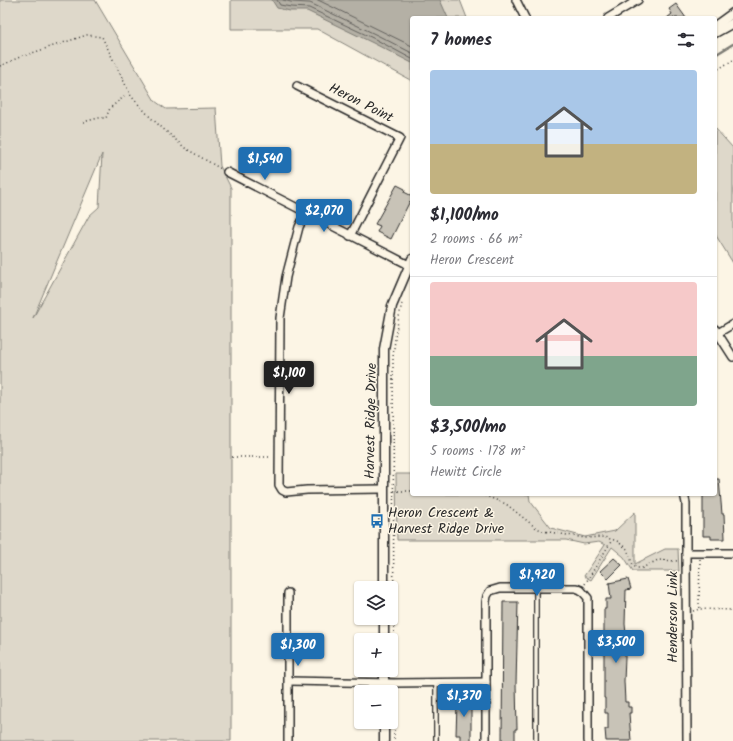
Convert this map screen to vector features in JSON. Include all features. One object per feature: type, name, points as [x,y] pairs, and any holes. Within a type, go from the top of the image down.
[{"type":"street","points":[[516,0],[523,16]]},
{"type":"street","points":[[611,16],[638,0]]},
{"type":"street","points":[[717,25],[733,14]]},
{"type":"street","points":[[717,32],[733,23]]},
{"type":"street","name":"Heron Point","points":[[297,86],[400,138],[350,236]]},
{"type":"street","points":[[227,172],[350,236],[410,262]]},
{"type":"street","points":[[306,213],[299,227],[286,277],[280,318],[279,486],[286,492],[307,490],[383,489]]},
{"type":"street","name":"Harvest Ridge Drive","points":[[384,581],[384,349],[392,306],[410,262]]},
{"type":"street","points":[[717,331],[733,324]]},
{"type":"street","points":[[717,333],[733,357]]},
{"type":"street","name":"Henderson Link","points":[[684,496],[686,504],[687,741]]},
{"type":"street","points":[[686,553],[733,553]]},
{"type":"street","points":[[486,741],[487,596],[494,588],[576,588],[583,591],[588,598],[588,741]]},
{"type":"street","points":[[288,594],[288,741]]},
{"type":"street","points":[[384,677],[384,682]]},
{"type":"street","points":[[289,681],[394,683],[486,682]]},
{"type":"street","points":[[384,729],[384,741]]},
{"type":"lane","points":[[536,588],[536,741]]},
{"type":"lane","points":[[436,682],[436,741]]},
{"type":"path","points":[[0,66],[20,57],[87,35],[102,37],[131,96],[150,118],[184,148],[227,172]]},
{"type":"path","points":[[717,70],[733,60]]},
{"type":"path","points":[[84,122],[99,118],[106,118],[110,108],[125,96]]},
{"type":"path","points":[[394,741],[393,357],[396,331],[403,300]]},
{"type":"path","points":[[232,457],[280,457]]},
{"type":"path","points":[[394,491],[410,491]]},
{"type":"path","points":[[486,496],[506,504],[534,527],[543,531],[585,538],[604,537],[625,546],[632,565],[636,568],[642,568],[658,560],[679,561]]},
{"type":"path","points":[[583,591],[587,579],[612,540]]},
{"type":"path","points":[[700,559],[700,609]]},
{"type":"path","points":[[686,614],[700,609],[733,610]]},
{"type":"shaded area","points":[[0,0],[95,0],[155,101],[166,109],[216,108],[220,166],[231,188],[231,741],[0,741]],"holes":[[[102,154],[99,207],[89,216],[33,318]]]},
{"type":"shaded area","points":[[231,0],[460,0],[466,16],[410,16],[410,80],[317,29],[231,29]]},
{"type":"shaded area","points":[[717,130],[733,148],[733,263],[717,237]]},
{"type":"shaded area","points":[[396,474],[410,474],[410,496],[529,496],[530,501],[551,528],[585,537],[615,531],[635,512],[635,564],[665,549],[678,549],[679,571],[633,571],[624,557],[612,547],[591,580],[584,576],[605,545],[599,542],[584,544],[566,540],[397,540]]},
{"type":"water","points":[[272,0],[440,0],[447,16],[410,16],[410,62],[307,11],[290,11],[277,8]]},
{"type":"building","points":[[676,4],[685,16],[670,16],[672,14],[669,9]]},
{"type":"building","points":[[397,185],[405,189],[404,192],[410,195],[410,201],[391,239],[377,232],[380,226],[375,224]]},
{"type":"building","points":[[717,479],[719,479],[722,514],[724,514],[725,539],[711,539],[711,536],[703,536],[703,496],[717,496]]},
{"type":"building","points":[[614,558],[622,565],[608,579],[600,571]]},
{"type":"building","points":[[628,579],[631,589],[626,590],[624,681],[625,702],[628,702],[628,707],[631,707],[631,713],[629,713],[631,741],[606,741],[605,729],[608,729],[608,713],[605,713],[604,698],[604,609],[606,609],[606,599],[611,599],[609,583]]},
{"type":"building","points":[[503,602],[518,602],[516,684],[517,729],[515,729],[515,741],[502,741]]},
{"type":"building","points":[[455,696],[469,696],[469,706],[471,706],[471,741],[460,741],[460,735],[456,735],[457,704],[455,704]]},
{"type":"waterway","points":[[717,54],[733,44]]},
{"type":"place","name":"Heron Crescent & Harvest Ridge Drive","points":[[377,521]]}]
